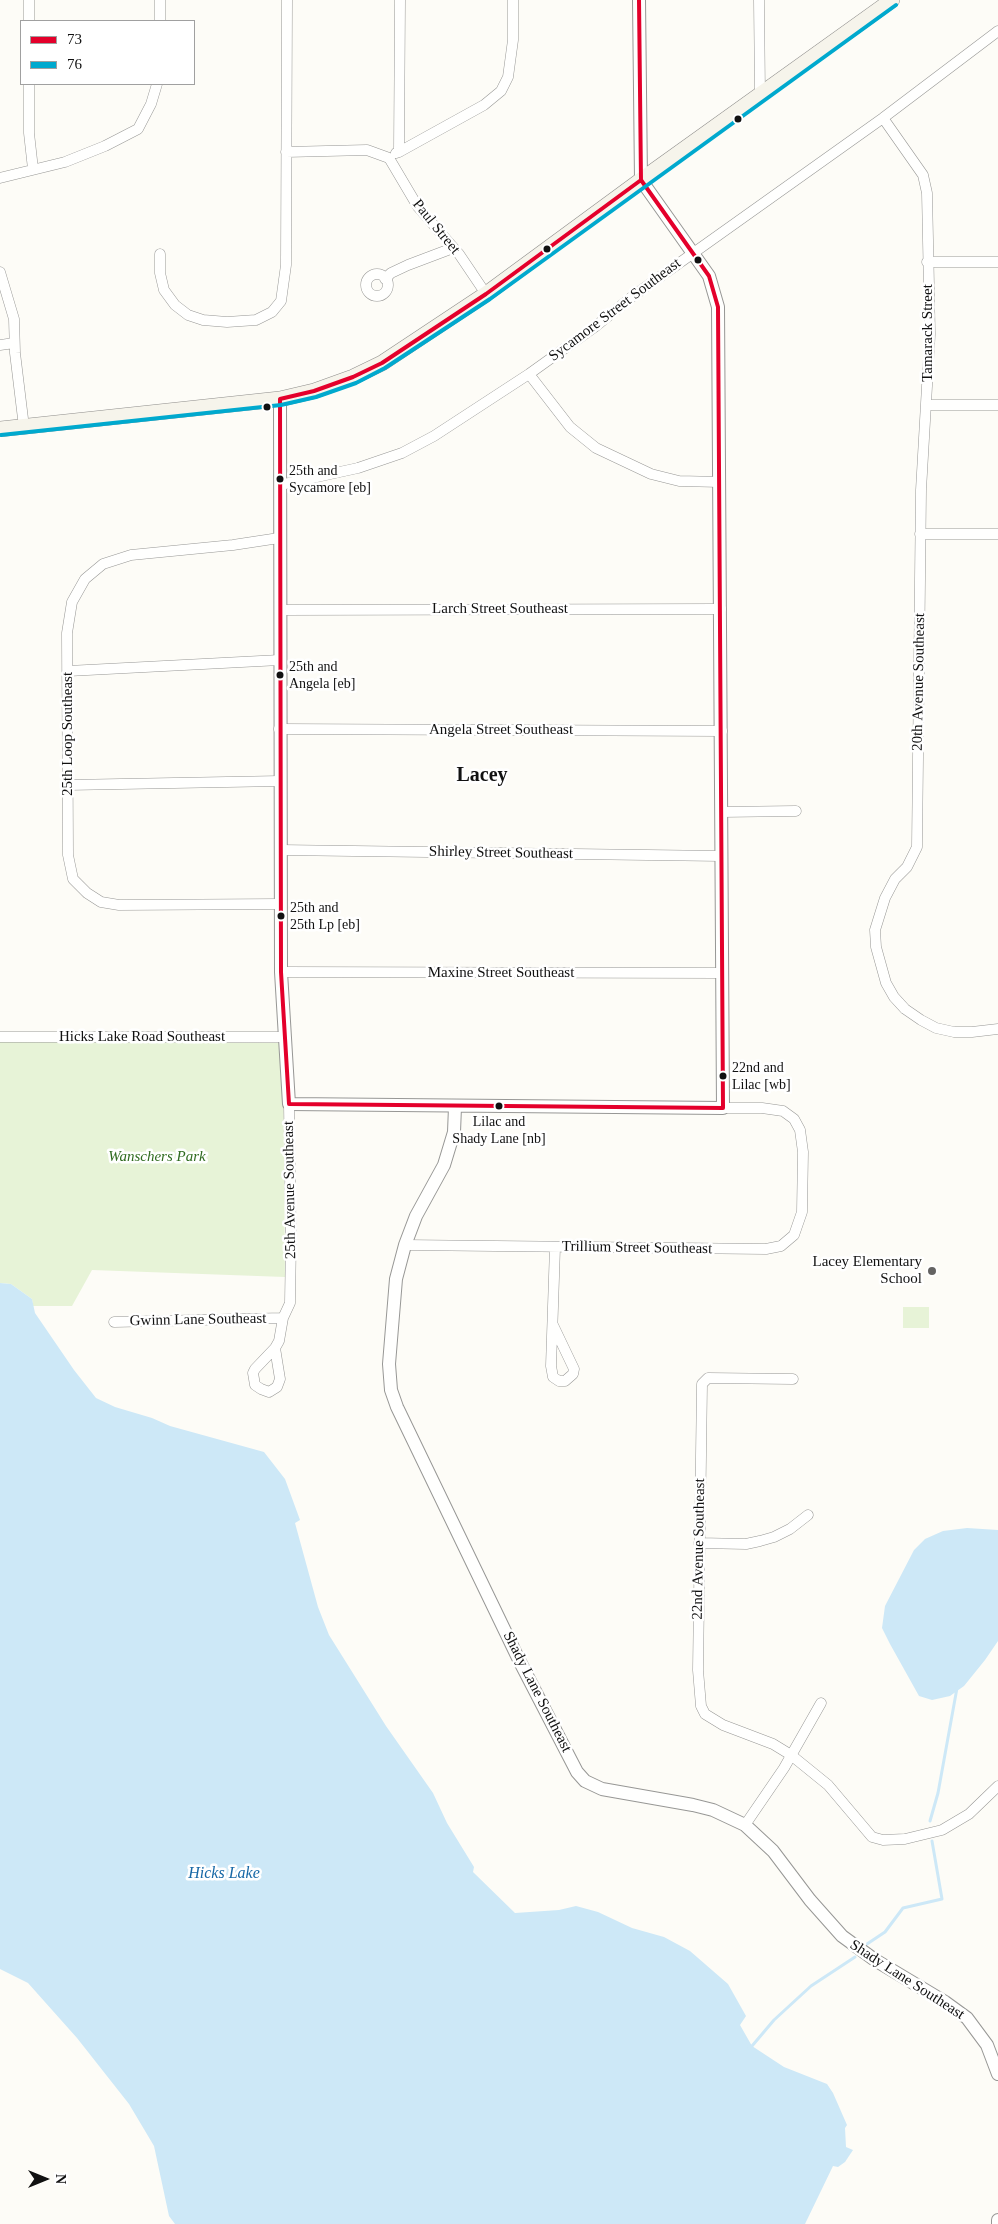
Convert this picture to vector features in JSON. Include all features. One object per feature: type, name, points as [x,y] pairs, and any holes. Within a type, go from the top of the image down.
[{"type":"main road","points":[[0,429],[280,399],[314,391],[382,364],[486,294],[640,180],[892,0]]},
{"type":"street","points":[[29,0],[29,20]]},
{"type":"street","points":[[160,0],[160,20]]},
{"type":"street","points":[[160,254],[160,273],[164,290],[175,305],[188,315],[227,322],[256,320],[272,312],[281,301],[286,265],[287,0]]},
{"type":"street","points":[[399,152],[400,0]]},
{"type":"street","points":[[286,152],[367,150],[389,158],[484,105],[501,91],[508,77],[513,40],[513,0]]},
{"type":"street","points":[[288,1104],[723,1108],[718,307],[709,276],[640,180],[639,0]]},
{"type":"street","points":[[759,0],[760,94]]},
{"type":"street","name":"Sycamore Street Southeast","points":[[280,485],[339,473],[402,453],[434,436],[529,374],[693,253],[883,118],[998,31]]},
{"type":"street","points":[[29,85],[29,133],[33,169]]},
{"type":"street","points":[[0,178],[65,162],[105,146],[138,129],[151,104],[157,85]]},
{"type":"street","name":"Tamarack Street","points":[[883,118],[923,175],[927,193],[930,334],[926,404]]},
{"type":"street","name":"Paul Street","points":[[389,158],[418,207],[454,248],[486,294]]},
{"type":"street","points":[[385,279],[391,273],[408,265],[454,248]]},
{"type":"street","points":[[928,262],[998,262]]},
{"type":"street","points":[[0,272],[14,319],[14,343],[24,426]]},
{"type":"street","points":[[0,345],[14,343]]},
{"type":"street","points":[[529,374],[570,427],[596,448],[651,474],[679,481],[720,482]]},
{"type":"street","name":"25th Avenue Southeast","points":[[275,1348],[279,1341],[283,1318],[290,1303],[291,1240],[288,1104],[281,972],[279,729],[280,399]]},
{"type":"street","points":[[926,404],[998,405]]},
{"type":"street","name":"20th Avenue Southeast","points":[[926,404],[920,534],[918,847],[910,862],[895,879],[885,898],[876,930],[876,947],[880,967],[890,990],[906,1009],[921,1020],[936,1028],[954,1032],[998,1029]]},
{"type":"street","points":[[920,534],[998,534]]},
{"type":"street","name":"25th Loop Southeast","points":[[279,538],[233,545],[131,555],[103,564],[85,579],[72,602],[67,633],[68,855],[73,879],[87,893],[101,902],[119,905],[281,904]]},
{"type":"street","name":"Larch Street Southeast","points":[[280,610],[721,609]]},
{"type":"street","points":[[68,671],[280,660]]},
{"type":"street","name":"Angela Street Southeast","points":[[279,729],[722,731]]},
{"type":"street","points":[[68,786],[280,781]]},
{"type":"street","points":[[721,812],[796,811]]},
{"type":"street","name":"Shirley Street Southeast","points":[[280,850],[721,856]]},
{"type":"street","name":"Maxine Street Southeast","points":[[281,972],[722,973]]},
{"type":"street","name":"Hicks Lake Road Southeast","points":[[0,1037],[284,1037]]},
{"type":"street","name":"Shady Lane Southeast","points":[[455,1106],[454,1132],[444,1165],[416,1216],[404,1246],[396,1279],[391,1322],[389,1370],[391,1390],[395,1403],[519,1660],[577,1772],[585,1781],[602,1788],[706,1808],[732,1817],[745,1825],[773,1851],[810,1900],[842,1936],[875,1960],[946,2002],[967,2018],[987,2045],[998,2074]]},
{"type":"street","name":"Trillium Street Southeast","points":[[404,1246],[776,1248],[792,1238],[800,1221],[803,1165],[800,1130],[794,1119],[783,1111],[762,1108],[723,1108]]},
{"type":"street","points":[[553,1325],[574,1369],[573,1374],[565,1381],[559,1381],[553,1377],[551,1366],[555,1247]]},
{"type":"street","name":"Gwinn Lane Southeast","points":[[114,1322],[283,1318]]},
{"type":"street","name":"22nd Avenue Southeast","points":[[791,1755],[773,1744],[723,1725],[705,1714],[699,1698],[698,1680],[702,1384],[708,1378],[793,1379]]},
{"type":"street","points":[[699,1543],[746,1544],[774,1538],[790,1529],[808,1515]]},
{"type":"street","points":[[745,1825],[791,1755],[821,1703]]},
{"type":"street","points":[[791,1755],[828,1785],[872,1837],[883,1840],[914,1837],[942,1830],[970,1814],[998,1786]]},
{"type":"green space","name":"Wanschers Park","points":[[0,1042],[283,1043],[285,1277],[92,1270],[72,1306],[33,1306],[32,1299],[11,1284],[0,1283]]},
{"type":"green space","points":[[903,1307],[929,1307],[929,1328],[903,1328]]},
{"type":"water","name":"Hicks Lake","points":[[0,1283],[11,1284],[32,1299],[35,1313],[74,1370],[96,1398],[115,1407],[152,1418],[170,1426],[264,1452],[285,1479],[300,1520],[295,1523],[318,1607],[329,1635],[386,1726],[433,1793],[447,1823],[474,1867],[473,1872],[515,1913],[559,1910],[576,1906],[598,1912],[632,1928],[664,1937],[690,1951],[728,1984],[746,2016],[740,2025],[752,2046],[784,2067],[827,2084],[847,2125],[845,2128],[846,2147],[853,2150],[845,2162],[838,2167],[833,2166],[805,2224],[175,2224],[169,2216],[154,2146],[129,2104],[77,2038],[28,1983],[0,1969]]},
{"type":"water","points":[[967,1528],[998,1530],[998,1641],[964,1686],[950,1696],[932,1700],[919,1696],[882,1628],[885,1606],[914,1550],[925,1539],[943,1531]]},
{"type":"waterway","points":[[930,1821],[938,1793],[957,1688]]},
{"type":"waterway","points":[[867,1944],[885,1932],[903,1908],[942,1899],[932,1841]]},
{"type":"waterway","points":[[749,2046],[752,2046],[774,2020],[811,1986],[855,1957]]},
{"type":"transit line","name":"73","points":[[639,0],[641,180]]},
{"type":"transit line","name":"76","points":[[1,435],[281,405],[316,397],[356,383],[385,368],[490,299],[896,5]]},
{"type":"transit line","name":"73","points":[[641,180],[709,276],[718,307],[723,1108],[289,1104],[281,972],[280,399],[314,391],[353,377],[382,363],[486,294],[641,180]]},
{"type":"place","name":"25th and Sycamore [eb]","points":[[280,479]]},
{"type":"place","name":"25th and Angela [eb]","points":[[280,675]]},
{"type":"place","name":"25th and 25th Lp [eb]","points":[[281,916]]},
{"type":"place","name":"22nd and Lilac [wb]","points":[[723,1076]]},
{"type":"place","name":"Lilac and Shady Lane [nb]","points":[[499,1106]]},
{"type":"place","name":"Lacey Elementary School","points":[[932,1271]]},
{"type":"district","name":"Lacey","points":[[482,776]]}]
